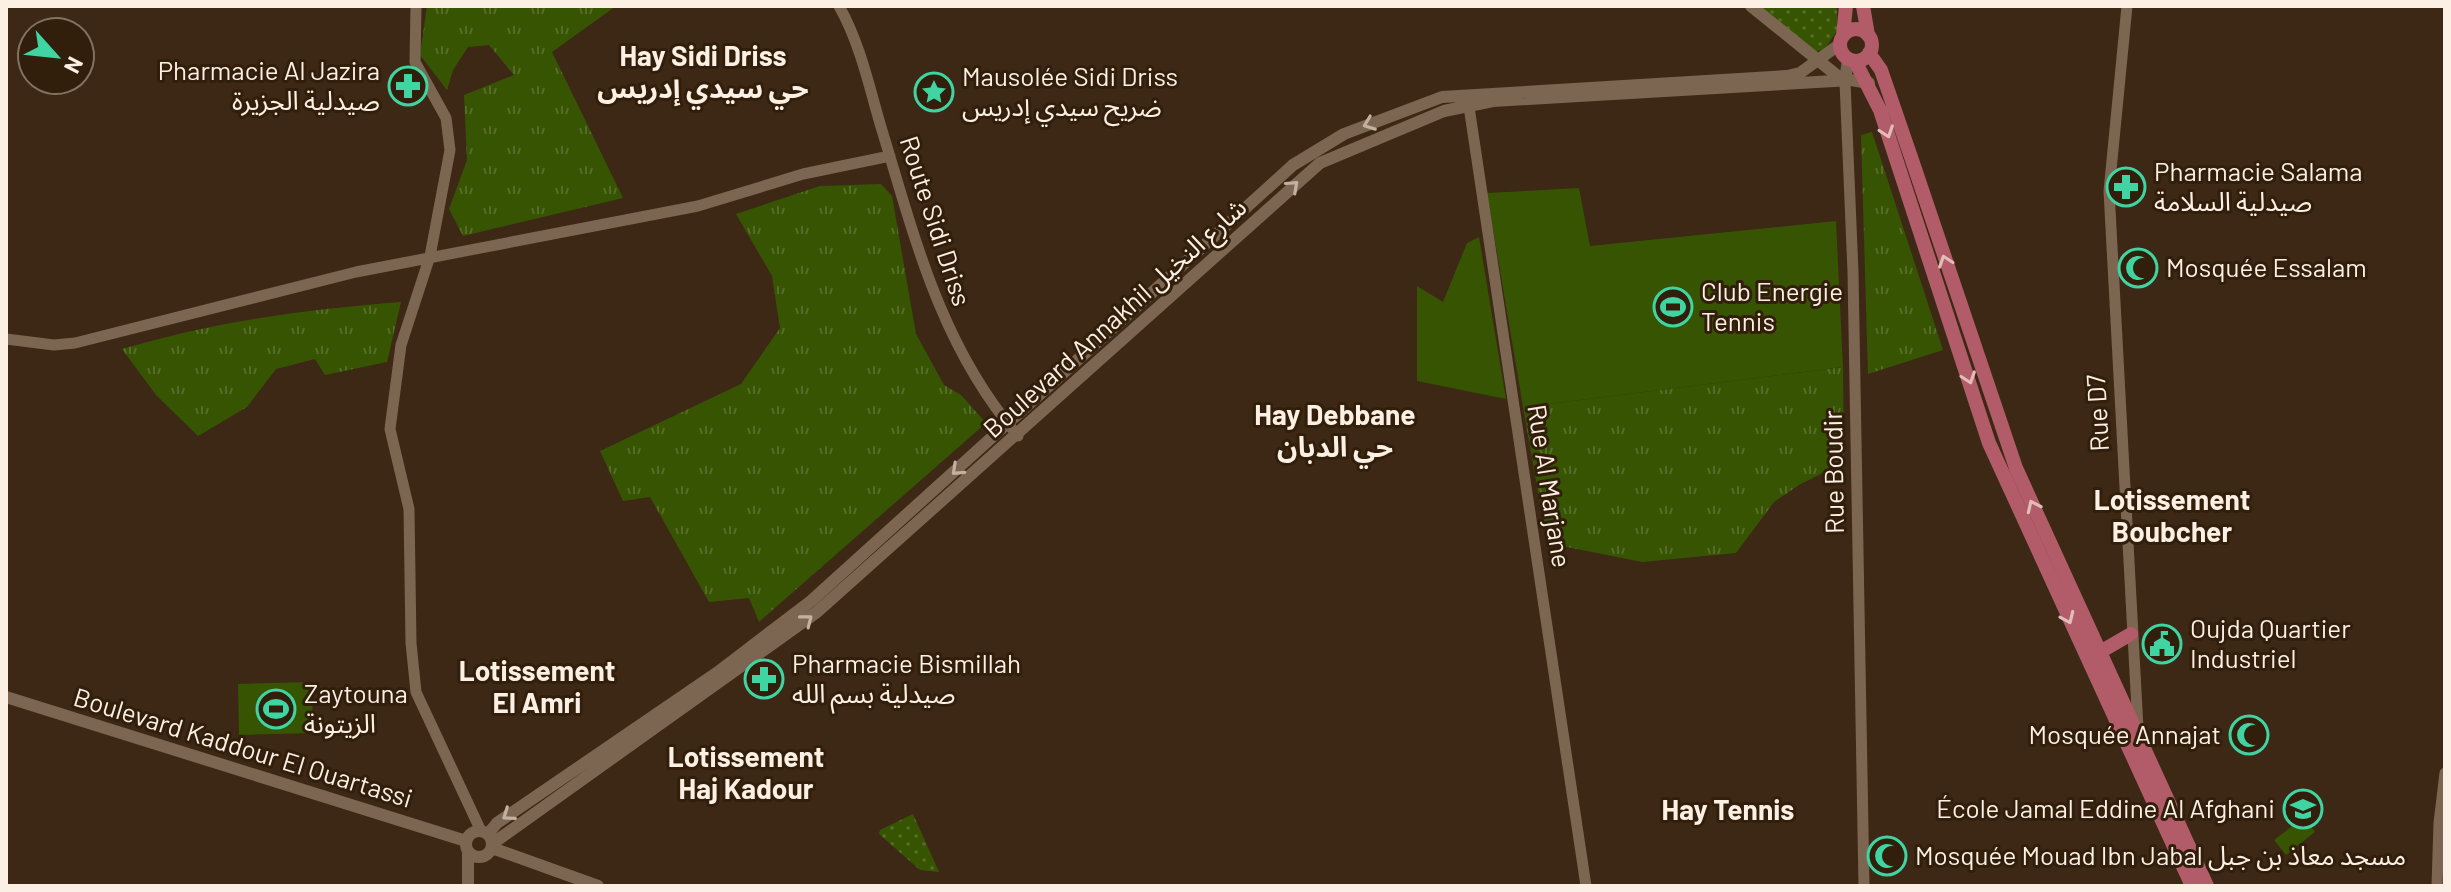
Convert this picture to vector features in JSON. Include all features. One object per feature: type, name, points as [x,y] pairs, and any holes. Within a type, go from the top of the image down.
[{"type":"main road","points":[[1751,6],[1845,82]]},
{"type":"main road","points":[[1846,6],[1842,40],[1851,60],[1869,83],[2008,488],[2207,886]]},
{"type":"main road","points":[[1863,6],[1869,53],[1880,68],[2016,468],[2100,652],[2192,886]]},
{"type":"main road","points":[[1842,40],[1855,29],[1868,35]]},
{"type":"main road","name":"Boulevard Annakhil شارع النخيل","points":[[487,843],[807,620],[1018,436],[1320,163],[1468,100],[1787,76],[1800,73],[1842,40]]},
{"type":"main road","points":[[1880,68],[1886,51]]},
{"type":"main road","points":[[1851,60],[1869,53]]},
{"type":"main road","name":"Rue Boudir","points":[[1845,82],[1851,60]]},
{"type":"main road","name":"Boulevard Annakhil شارع النخيل","points":[[487,843],[497,823],[775,630],[860,560],[1007,423],[1312,150],[1344,134],[1442,97],[1493,101],[1869,83]]},
{"type":"main road","points":[[1948,320],[1963,314]]},
{"type":"main road","points":[[2100,652],[2131,634]]},
{"type":"main road","name":"Boulevard Kaddour El Ouartassi","points":[[6,697],[467,847],[487,843],[598,886]]},
{"type":"main road","points":[[472,833],[487,843],[468,885],[467,847],[472,833]]},
{"type":"street","points":[[416,6],[415,62],[446,118],[450,150],[430,256],[401,345],[390,429],[409,509],[411,643],[416,692],[487,843]]},
{"type":"street","name":"Route Sidi Driss","points":[[839,6],[861,58],[941,316],[1018,436]]},
{"type":"street","name":"Rue D7","points":[[2127,6],[2109,191],[2131,634],[2131,731]]},
{"type":"street","name":"Rue Boudir","points":[[1845,82],[1853,272],[1864,886]]},
{"type":"street","name":"Rue Al Marjane","points":[[1468,100],[1586,886]]},
{"type":"street","points":[[6,339],[54,345],[75,343],[430,256],[698,206],[830,167],[890,156]]},
{"type":"street","points":[[2437,886],[2445,773]]},
{"type":"green space","points":[[427,6],[616,6],[552,52],[623,198],[463,236],[449,209],[467,160],[464,95],[514,75],[489,45],[468,47],[453,70],[447,90],[420,55]]},
{"type":"green space","points":[[1837,6],[1837,31],[1824,50],[1811,52],[1761,8]]},
{"type":"green space","points":[[1872,132],[1943,350],[1868,374],[1861,135]]},
{"type":"green space","points":[[881,184],[892,196],[916,334],[944,385],[961,395],[986,423],[759,622],[749,598],[709,602],[650,497],[623,501],[600,451],[741,384],[780,328],[772,276],[736,214],[820,186]]},
{"type":"green space","name":"Club Energie Tennis","points":[[1579,188],[1590,246],[1836,221],[1843,367],[1523,407],[1487,193]]},
{"type":"green space","points":[[1479,237],[1506,399],[1417,381],[1417,286],[1443,302],[1467,243]]},
{"type":"green space","points":[[401,302],[387,362],[325,375],[315,359],[276,369],[247,407],[198,436],[156,395],[122,349],[191,331],[260,318]]},
{"type":"green space","points":[[1843,367],[1844,462],[1774,502],[1736,553],[1642,562],[1547,543],[1523,407]]},
{"type":"green space","name":"Zaytouna الزيتونة","points":[[312,682],[313,733],[239,735],[238,684]]},
{"type":"green space","points":[[913,814],[939,872],[920,870],[879,834],[880,830]]},
{"type":"green space","points":[[2304,817],[2315,832],[2286,855],[2274,840]]},
{"type":"place","name":"Pharmacie Al Jazira صيدلية الجزيرة","points":[[408,86]]},
{"type":"place","name":"Mausolée Sidi Driss ضريح سيدي إدريس","points":[[934,92]]},
{"type":"place","name":"Pharmacie Salama صيدلية السلامة","points":[[2126,187]]},
{"type":"place","name":"Mosquée Essalam","points":[[2138,268]]},
{"type":"place","name":"Club Energie Tennis","points":[[1673,307]]},
{"type":"place","name":"Oujda Quartier Industriel","points":[[2162,644]]},
{"type":"place","name":"Pharmacie Bismillah صيدلية بسم الله","points":[[764,679]]},
{"type":"place","name":"Zaytouna الزيتونة","points":[[276,709]]},
{"type":"place","name":"Mosquée Annajat","points":[[2249,735]]},
{"type":"place","name":"École Jamal Eddine Al Afghani","points":[[2303,809]]},
{"type":"place","name":"Mosquée Mouad Ibn Jabal مسجد معاذ بن جبل","points":[[1887,856]]},
{"type":"district","name":"Hay Sidi Driss حي سيدي إدريس","points":[[703,72]]},
{"type":"district","name":"Hay Debbane حي الدبان","points":[[1335,431]]},
{"type":"district","name":"Lotissement Boubcher","points":[[2172,516]]},
{"type":"district","name":"Lotissement El Amri","points":[[537,687]]},
{"type":"district","name":"Lotissement Haj Kadour","points":[[746,773]]},
{"type":"district","name":"Hay Tennis","points":[[1728,810]]}]
